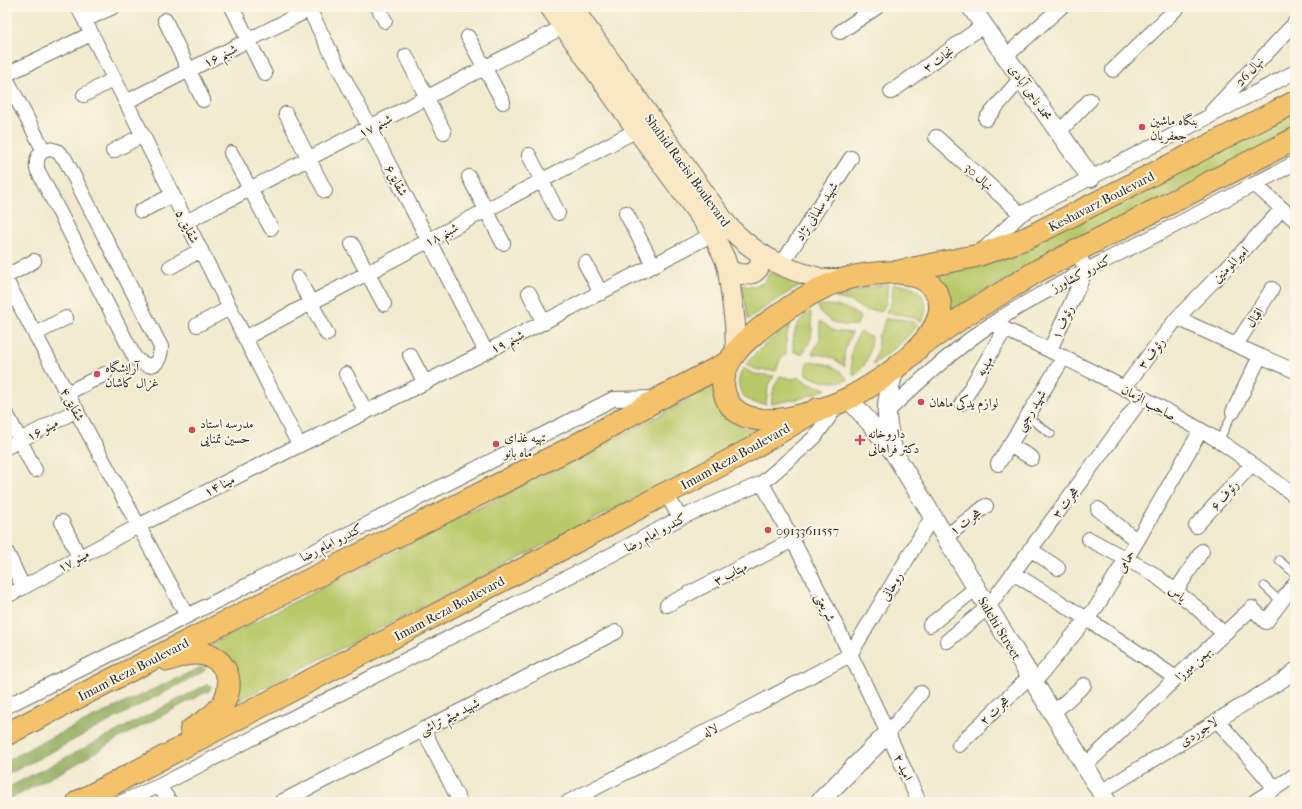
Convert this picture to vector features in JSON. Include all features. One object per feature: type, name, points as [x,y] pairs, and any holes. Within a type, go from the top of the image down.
[{"type":"main road","name":"Shahid Raeisi Boulevard","points":[[550,7],[713,234],[728,269],[735,324],[733,356]]},
{"type":"main road","name":"Shahid Raeisi Boulevard","points":[[572,7],[727,224],[744,241],[762,254],[788,269],[821,278],[844,279]]},
{"type":"main road","name":"Keshavarz Boulevard","points":[[896,272],[976,256],[1027,238],[1295,102]]},
{"type":"main road","points":[[733,356],[723,380],[726,397],[729,404],[740,413],[754,419],[776,420],[797,416],[844,400],[895,369],[920,346],[967,314],[1039,270],[1295,140]]},
{"type":"main road","points":[[728,269],[739,274],[749,274],[756,271],[759,267],[762,254]]},
{"type":"main road","points":[[896,272],[911,274],[924,279],[932,285],[940,300],[940,308],[935,326],[920,346]]},
{"type":"main road","name":"Imam Reza Boulevard","points":[[11,725],[114,679],[571,448],[733,356],[766,324],[816,292],[844,279],[876,273],[896,272]]},
{"type":"main road","name":"Imam Reza Boulevard","points":[[78,802],[689,482],[749,450],[818,409]]},
{"type":"main road","points":[[107,786],[208,719],[222,704],[228,691],[228,677],[225,668],[215,658],[193,653],[114,679]]},
{"type":"street","name":"شقایق ۵","points":[[78,7],[299,445]]},
{"type":"street","points":[[85,20],[113,7]]},
{"type":"street","points":[[232,7],[265,74]]},
{"type":"street","points":[[378,7],[385,21]]},
{"type":"street","points":[[840,32],[876,7]]},
{"type":"street","name":"محمد ناجی آبادی","points":[[971,7],[1091,178]]},
{"type":"street","points":[[1006,56],[1061,7]]},
{"type":"street","points":[[1113,70],[1178,7]]},
{"type":"street","name":"شبنم ۱۶","points":[[126,102],[310,8]]},
{"type":"street","name":"شقایق۶","points":[[310,8],[369,128],[429,240],[486,352]]},
{"type":"street","points":[[165,20],[203,100]]},
{"type":"street","name":"نهال 26","points":[[1204,120],[1295,23]]},
{"type":"street","name":"نجات ۳","points":[[891,92],[984,25]]},
{"type":"street","name":"شبنم ۱۷","points":[[186,222],[563,27]]},
{"type":"street","points":[[7,74],[91,34]]},
{"type":"street","points":[[468,36],[503,102]]},
{"type":"street","points":[[406,56],[444,132]]},
{"type":"street","points":[[976,256],[1021,214],[1295,72]]},
{"type":"street","points":[[986,119],[1021,78]]},
{"type":"street","points":[[84,95],[114,79]]},
{"type":"street","points":[[7,80],[44,151]]},
{"type":"street","points":[[1059,132],[1090,100]]},
{"type":"street","points":[[286,114],[325,191]]},
{"type":"street","name":"شبنم ۱۸","points":[[245,338],[637,130]]},
{"type":"street","points":[[113,151],[142,135]]},
{"type":"street","name":"نهال 30","points":[[936,137],[1021,214]]},
{"type":"street","points":[[44,151],[56,151],[65,159],[161,348],[161,357],[157,362],[151,365],[142,364],[135,358],[37,169],[36,160],[39,154],[44,151]]},
{"type":"street","points":[[231,153],[271,228]]},
{"type":"street","points":[[529,155],[558,214]]},
{"type":"street","name":"شهید سلمانی نژاد","points":[[781,265],[851,158]]},
{"type":"street","name":"کندرو کشاورز","points":[[886,412],[920,380],[992,324],[1026,302],[1295,163]]},
{"type":"street","points":[[469,177],[503,243]]},
{"type":"street","points":[[1254,184],[1295,220]]},
{"type":"street","points":[[141,211],[173,195]]},
{"type":"street","name":"امیرالمومنین","points":[[1178,318],[1282,209]]},
{"type":"street","points":[[626,214],[654,266]]},
{"type":"street","name":"شبنم ۱۹","points":[[299,445],[544,323],[713,234]]},
{"type":"street","points":[[352,244],[384,304]]},
{"type":"street","points":[[170,266],[201,250]]},
{"type":"street","points":[[1077,250],[1086,270]]},
{"type":"street","points":[[7,276],[34,261]]},
{"type":"street","points":[[585,263],[601,293]]},
{"type":"street","name":"رئوف ۱","points":[[1050,350],[1086,270]]},
{"type":"street","points":[[298,278],[327,334]]},
{"type":"street","name":"شقایق ۴","points":[[7,282],[12,303],[35,334],[140,525],[187,616]]},
{"type":"street","name":"اقبال","points":[[1236,345],[1272,289]]},
{"type":"street","points":[[529,292],[544,323]]},
{"type":"street","points":[[197,325],[230,308]]},
{"type":"street","points":[[35,334],[66,318]]},
{"type":"street","points":[[1178,318],[1295,371]]},
{"type":"street","name":"رئوف ۳","points":[[1124,388],[1178,318]]},
{"type":"street","name":"صاحب الزمان","points":[[992,324],[1064,357],[1201,430],[1252,464],[1295,496]]},
{"type":"street","name":"مهدیه","points":[[962,403],[1005,329]]},
{"type":"street","points":[[410,355],[425,383]]},
{"type":"street","points":[[1233,412],[1260,356]]},
{"type":"street","name":"شهید رجبی","points":[[998,464],[1026,416],[1064,357]]},
{"type":"street","points":[[894,453],[886,412],[887,397],[895,369]]},
{"type":"street","points":[[67,393],[105,374]]},
{"type":"street","points":[[346,374],[366,412]]},
{"type":"street","name":"کندرو امام رضا","points":[[7,706],[614,399],[660,398]]},
{"type":"street","name":"هجرت ۳","points":[[947,641],[988,607],[1142,398]]},
{"type":"street","points":[[844,400],[870,423],[894,453]]},
{"type":"street","name":"کندرو امام رضا","points":[[122,802],[159,786],[614,554],[680,518],[762,483],[814,438],[844,400]]},
{"type":"street","name":"مینو ۱۶","points":[[7,447],[77,410]]},
{"type":"street","points":[[7,415],[35,470]]},
{"type":"street","name":"حمامی","points":[[1032,679],[1097,606],[1137,541],[1201,430]]},
{"type":"street","name":"مینا ۱۴","points":[[140,525],[299,445]]},
{"type":"street","points":[[1009,445],[1032,458]]},
{"type":"street","name":"Salehi Street","points":[[894,453],[1104,797]]},
{"type":"street","name":"رئوف ۶","points":[[1196,526],[1252,464]]},
{"type":"street","name":"شریعتی","points":[[762,483],[793,540],[888,733]]},
{"type":"street","points":[[666,493],[680,518]]},
{"type":"street","name":"هجرت ۱","points":[[945,537],[986,506]]},
{"type":"street","points":[[1098,510],[1137,541]]},
{"type":"street","name":"روحانی","points":[[850,655],[932,517]]},
{"type":"street","points":[[62,522],[79,557]]},
{"type":"street","name":"مینو ۱۷","points":[[7,596],[140,525]]},
{"type":"street","name":"یاس","points":[[1089,539],[1152,573],[1196,607],[1224,634]]},
{"type":"street","name":"مهتاب ۳","points":[[668,605],[793,540]]},
{"type":"street","points":[[1030,549],[1058,568]]},
{"type":"street","points":[[1176,591],[1202,552]]},
{"type":"street","points":[[7,553],[23,587]]},
{"type":"street","points":[[1013,573],[1087,619],[1176,678]]},
{"type":"street","name":"بهمن میرزا","points":[[1085,766],[1176,678],[1252,608],[1266,622],[1295,583]]},
{"type":"street","points":[[930,625],[976,588]]},
{"type":"street","name":"شهید میثم تراشی","points":[[282,802],[616,632]]},
{"type":"street","name":"لاله","points":[[568,802],[705,732],[850,655]]},
{"type":"street","name":"لاجوردی","points":[[1104,797],[1217,720],[1283,680],[1295,670]]},
{"type":"street","name":"هجرت ۲","points":[[959,745],[1032,679]]},
{"type":"street","points":[[1053,713],[1084,685]]},
{"type":"street","points":[[819,802],[888,733],[921,692]]},
{"type":"street","points":[[1217,720],[1275,788]]},
{"type":"street","points":[[423,729],[460,802]]},
{"type":"street","name":"امید ۲","points":[[888,733],[919,802]]},
{"type":"street","points":[[1254,802],[1295,775]]},
{"type":"street","points":[[159,786],[170,802]]},
{"type":"lane","points":[[1219,441],[1233,412]]},
{"type":"lane","points":[[1026,416],[1051,434]]},
{"type":"lane","points":[[1279,560],[1295,574]]},
{"type":"lane","points":[[1264,586],[1281,602]]},
{"type":"green space","points":[[1295,113],[1295,131],[980,293],[949,313],[934,274]]},
{"type":"green space","points":[[770,272],[803,285],[788,292],[748,320],[742,285],[751,287],[764,283]]},
{"type":"green space","points":[[888,284],[886,303],[881,312],[874,310],[866,311],[850,301],[835,298],[865,288]]},
{"type":"green space","points":[[893,284],[910,286],[919,292],[926,306],[924,316],[921,321],[906,315],[886,313],[892,301]]},
{"type":"green space","points":[[817,306],[839,306],[852,311],[860,317],[857,325],[844,325],[829,320]]},
{"type":"green space","points":[[810,311],[812,334],[806,349],[802,354],[794,352],[794,334],[801,319]]},
{"type":"green space","points":[[885,319],[902,319],[918,325],[900,344],[873,365],[878,348],[878,335],[882,331]]},
{"type":"green space","points":[[820,321],[834,331],[852,333],[845,350],[845,367],[830,357],[812,354],[820,340]]},
{"type":"green space","points":[[790,324],[786,337],[786,354],[780,360],[776,371],[759,370],[745,365],[763,346]]},
{"type":"green space","points":[[861,332],[867,336],[871,336],[870,348],[865,363],[859,372],[854,376],[851,358],[853,347]]},
{"type":"green space","points":[[816,362],[834,367],[848,380],[831,382],[820,380],[805,373],[807,363]]},
{"type":"green space","points":[[743,368],[754,374],[774,376],[768,387],[766,404],[752,402],[742,394],[739,382]]},
{"type":"green space","points":[[780,376],[792,379],[800,377],[809,384],[827,389],[802,398],[771,404],[774,387]]},
{"type":"green space","points":[[715,379],[724,412],[735,423],[754,429],[775,427],[234,703],[206,647],[662,414],[684,402]]},
{"type":"green space","points":[[201,667],[206,669],[203,672],[7,775],[7,761],[39,743]]},
{"type":"green space","points":[[208,684],[212,686],[210,690],[112,742],[76,764],[7,801],[7,788]]},
{"type":"place","name":"بنگاه ماشین جعفریان","points":[[1142,127]]},
{"type":"place","name":"آرایشگاه غزال کاشان","points":[[97,374]]},
{"type":"place","name":"لوازم یدکی ماهان","points":[[921,402]]},
{"type":"place","name":"مدرسه استاد حسین تمنایی","points":[[192,430]]},
{"type":"place","name":"داروخانه دکتر فراهانی","points":[[860,440]]},
{"type":"place","name":"تهیه غذای ماه بانو","points":[[496,444]]},
{"type":"place","name":"09133611557","points":[[768,530]]}]
